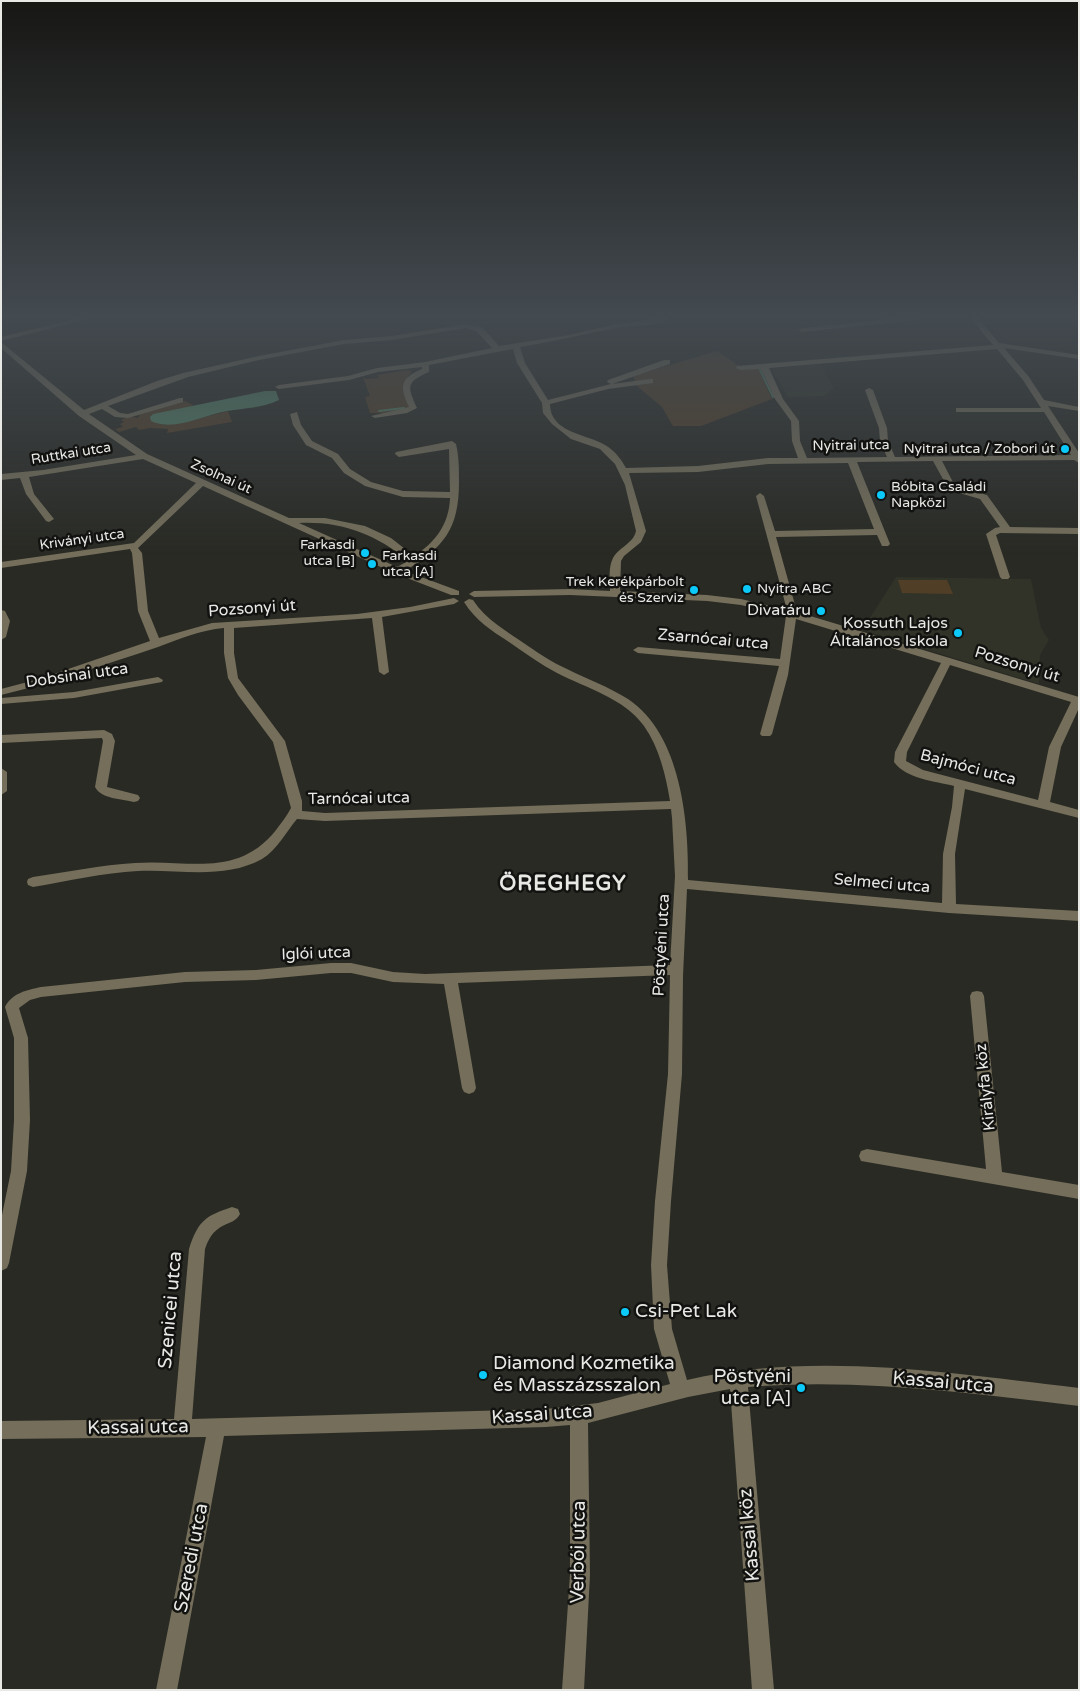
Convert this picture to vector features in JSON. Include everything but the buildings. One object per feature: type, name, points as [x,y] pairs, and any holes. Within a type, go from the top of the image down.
[{"type":"street","name":"Zsolnai út","points":[[63,397],[112,438],[144,456],[454,597]]},
{"type":"street","points":[[82,414],[125,397]]},
{"type":"street","points":[[375,416],[407,411],[413,408],[408,397]]},
{"type":"street","points":[[542,397],[546,403],[545,407],[552,419],[574,436],[603,447],[624,472],[641,530],[639,539],[617,558],[614,574],[615,593]]},
{"type":"street","points":[[546,403],[571,397]]},
{"type":"street","points":[[779,397],[795,421],[796,441],[803,460]]},
{"type":"street","points":[[872,397],[883,428],[884,441],[892,459]]},
{"type":"street","points":[[1037,397],[1078,458]]},
{"type":"street","points":[[102,406],[118,415],[128,416],[180,400]]},
{"type":"street","points":[[1040,402],[1079,409]]},
{"type":"street","points":[[959,410],[1046,410]]},
{"type":"street","points":[[294,414],[297,425],[309,443],[335,456],[347,470],[368,484],[403,494],[455,495]]},
{"type":"street","points":[[397,571],[438,543],[448,530],[453,517],[455,495],[455,460],[452,444],[399,454]]},
{"type":"street","name":"Ruttkai utca","points":[[1,477],[144,456]]},
{"type":"street","name":"Nyitrai utca","points":[[624,472],[698,469],[768,461],[1078,458]]},
{"type":"street","points":[[851,459],[885,544]]},
{"type":"street","points":[[936,459],[952,488],[977,495],[986,500],[999,523],[1008,530]]},
{"type":"street","points":[[24,475],[30,494],[49,519]]},
{"type":"street","name":"Kriványi utca","points":[[2,566],[133,547],[201,483]]},
{"type":"street","points":[[760,496],[791,604],[784,663],[766,734]]},
{"type":"street","points":[[288,522],[322,521],[363,529],[383,538],[414,561]]},
{"type":"street","points":[[1005,577],[992,534],[998,530],[1079,531]]},
{"type":"street","points":[[771,534],[880,532]]},
{"type":"street","points":[[133,547],[137,553],[143,611],[156,644]]},
{"type":"street","name":"Pozsonyi út","points":[[1,692],[43,681],[188,632],[212,626],[377,615],[454,597],[461,603],[472,598],[541,591],[615,593],[729,600],[791,614],[1078,700]]},
{"type":"street","name":"Pöstyéni utca","points":[[472,598],[474,611],[485,621],[543,660],[618,699],[647,721],[658,739],[668,767],[676,805],[682,859],[682,884],[677,970],[675,1073],[664,1186],[659,1276],[664,1332],[681,1389]]},
{"type":"street","points":[[1,612],[5,621],[1,637]]},
{"type":"street","points":[[377,615],[384,672]]},
{"type":"street","points":[[229,625],[230,660],[233,678],[242,693],[279,741],[296,801],[297,808],[294,815]]},
{"type":"street","name":"Zsarnócai utca","points":[[638,650],[784,663]]},
{"type":"street","name":"Bajmóci utca","points":[[948,661],[901,752],[900,762],[911,770],[1079,814]]},
{"type":"street","name":"Dobsinai utca","points":[[1,701],[74,695],[158,680]]},
{"type":"street","points":[[1043,805],[1054,747],[1078,700]]},
{"type":"street","points":[[1,738],[104,734],[108,737],[109,742],[101,787],[103,791],[134,798]]},
{"type":"street","points":[[1,772],[1,791]]},
{"type":"street","points":[[949,908],[949,854],[958,807],[960,783]]},
{"type":"street","name":"Tarnócai utca","points":[[33,882],[136,867],[200,868],[234,863],[258,855],[266,849],[294,815],[325,817],[676,805]]},
{"type":"street","name":"Selmeci utca","points":[[682,884],[949,908],[1079,916]]},
{"type":"street","name":"Iglói utca","points":[[1,1263],[19,1171],[22,1120],[21,1038],[12,1007],[18,1000],[41,992],[150,980],[256,975],[331,968],[351,968],[406,978],[677,970]]},
{"type":"street","points":[[450,978],[469,1088]]},
{"type":"street","name":"Királyfa köz","points":[[977,996],[995,1178]]},
{"type":"street","points":[[867,1156],[1079,1192]]},
{"type":"street","name":"Szenicei utca","points":[[182,1428],[197,1249],[205,1227],[214,1220],[232,1214]]},
{"type":"street","name":"Kassai utca","points":[[1,1430],[182,1428],[449,1419],[523,1419],[600,1412],[681,1389],[738,1380],[796,1375],[855,1375],[1079,1397]]},
{"type":"street","name":"Kassai köz","points":[[738,1380],[763,1690]]},
{"type":"street","name":"Verbói utca","points":[[573,1690],[580,1575],[579,1414]]},
{"type":"street","name":"Szeredi utca","points":[[166,1690],[217,1427]]},
{"type":"shaded area","points":[[236,397],[278,397],[279,400],[260,406],[218,413],[179,424],[169,425],[151,421],[150,417],[153,414]]},
{"type":"shaded area","points":[[365,397],[405,397],[410,407],[384,413],[370,413]]},
{"type":"shaded area","points":[[650,397],[771,397],[772,399],[701,426],[673,426],[662,407]]},
{"type":"shaded area","points":[[185,401],[193,405],[162,425],[185,422],[228,411],[232,422],[167,433],[168,429],[150,428],[139,430],[136,427],[119,432],[115,429],[123,427],[120,424],[124,422],[121,420],[130,416],[138,418],[140,414],[172,403]]},
{"type":"shaded area","name":"Kossuth Lajos Általános Iskola","points":[[896,577],[1031,579],[1041,628],[1049,640],[1040,655],[1039,684],[862,630]]},
{"type":"shaded area","points":[[898,580],[947,580],[953,594],[902,593]]},
{"type":"waterway","points":[[379,411],[404,408]]},
{"type":"place","name":"Nyitrai utca / Zobori út","points":[[1065,449]]},
{"type":"place","name":"Bóbita Családi Napközi","points":[[881,495]]},
{"type":"place","name":"Farkasdi utca [B]","points":[[365,553]]},
{"type":"place","name":"Farkasdi utca [A]","points":[[372,564]]},
{"type":"place","name":"Nyitra ABC","points":[[747,589]]},
{"type":"place","name":"Trek Kerékpárbolt és Szerviz","points":[[694,590]]},
{"type":"place","name":"Divatáru","points":[[821,611]]},
{"type":"place","name":"Kossuth Lajos Általános Iskola","points":[[958,633]]},
{"type":"place","name":"Csi-Pet Lak","points":[[625,1312]]},
{"type":"place","name":"Diamond Kozmetika és Masszázsszalon","points":[[483,1375]]},
{"type":"place","name":"Pöstyéni utca [A]","points":[[801,1388]]},
{"type":"district","name":"ÖREGHEGY","points":[[563,884]]}]
